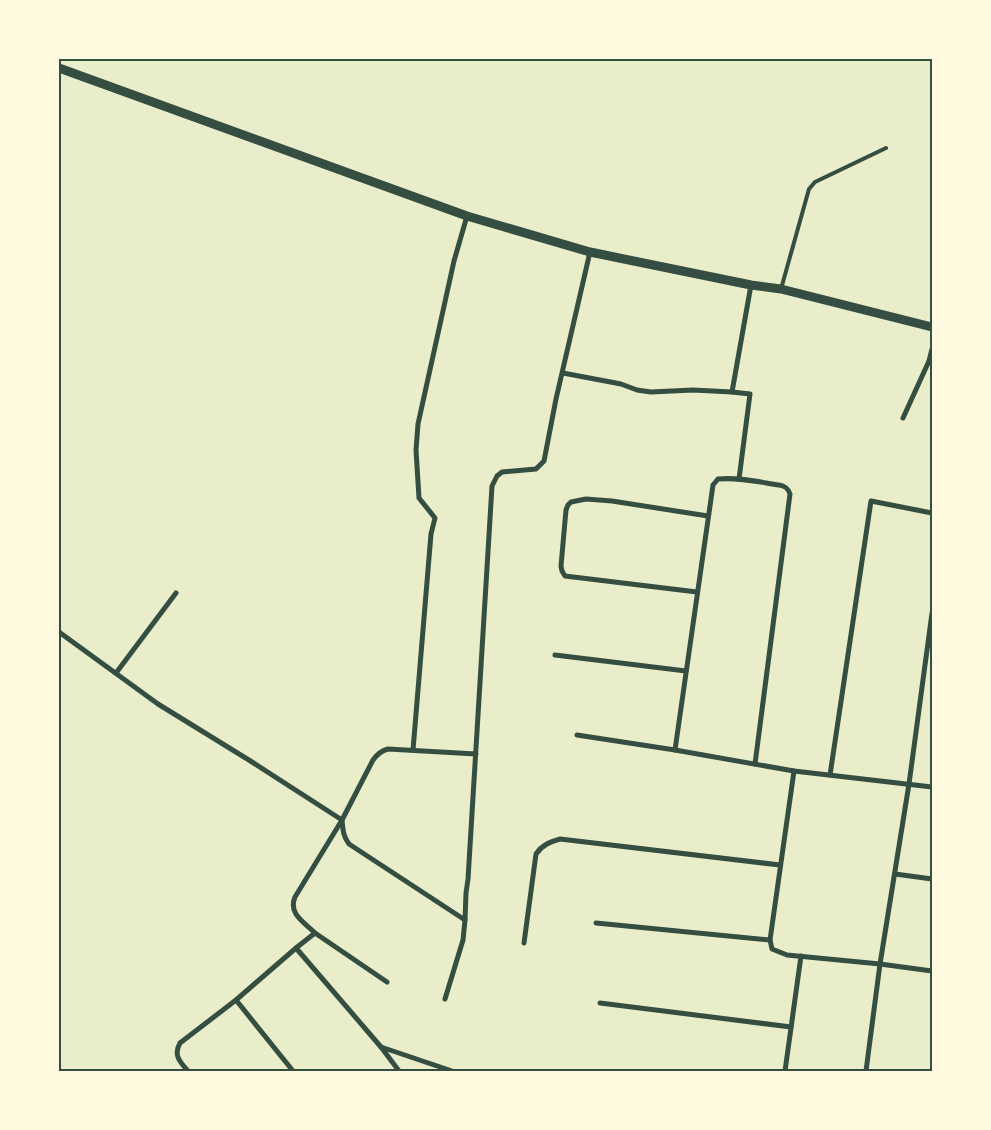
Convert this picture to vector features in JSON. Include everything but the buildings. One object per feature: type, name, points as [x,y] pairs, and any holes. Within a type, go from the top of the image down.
[{"type":"street","points":[[59,68],[466,216],[590,252],[781,289],[932,327]]},
{"type":"street","points":[[413,750],[431,534],[435,518],[419,498],[416,450],[418,424],[454,261],[466,216]]},
{"type":"street","points":[[446,999],[463,940],[465,920],[492,486],[497,476],[502,472],[536,469],[544,461],[590,252]]},
{"type":"street","points":[[732,392],[751,284]]},
{"type":"street","points":[[903,418],[929,361],[932,350]]},
{"type":"street","points":[[563,373],[651,392],[693,390],[750,394],[739,479]]},
{"type":"street","points":[[675,750],[713,485],[718,479],[739,479],[784,486],[789,489],[790,494],[755,764]]},
{"type":"street","points":[[697,592],[565,576],[560,566],[566,510],[571,502],[594,499],[708,516]]},
{"type":"street","points":[[830,775],[872,501],[932,513]]},
{"type":"street","points":[[116,673],[176,593]]},
{"type":"street","points":[[866,1071],[880,964],[909,784],[932,613]]},
{"type":"street","points":[[59,632],[158,704],[342,820]]},
{"type":"street","points":[[555,655],[686,671]]},
{"type":"street","points":[[577,735],[794,771],[932,787]]},
{"type":"street","points":[[387,982],[315,933],[294,912],[292,903],[342,820],[377,755],[388,749],[476,754]]},
{"type":"street","points":[[794,771],[770,940],[772,949],[787,955],[932,971]]},
{"type":"street","points":[[342,820],[343,834],[350,844],[465,920]]},
{"type":"street","points":[[524,943],[536,854],[546,844],[553,841],[560,839],[780,865]]},
{"type":"street","points":[[894,874],[932,880]]},
{"type":"street","points":[[596,923],[770,940]]},
{"type":"street","points":[[188,1071],[176,1054],[180,1043],[236,1000],[315,933]]},
{"type":"street","points":[[296,948],[381,1047],[399,1071]]},
{"type":"street","points":[[785,1071],[801,956]]},
{"type":"street","points":[[236,1000],[293,1071]]},
{"type":"street","points":[[600,1003],[791,1027]]},
{"type":"street","points":[[381,1047],[452,1071]]},
{"type":"lane","points":[[781,289],[809,189],[815,182],[886,148]]}]
